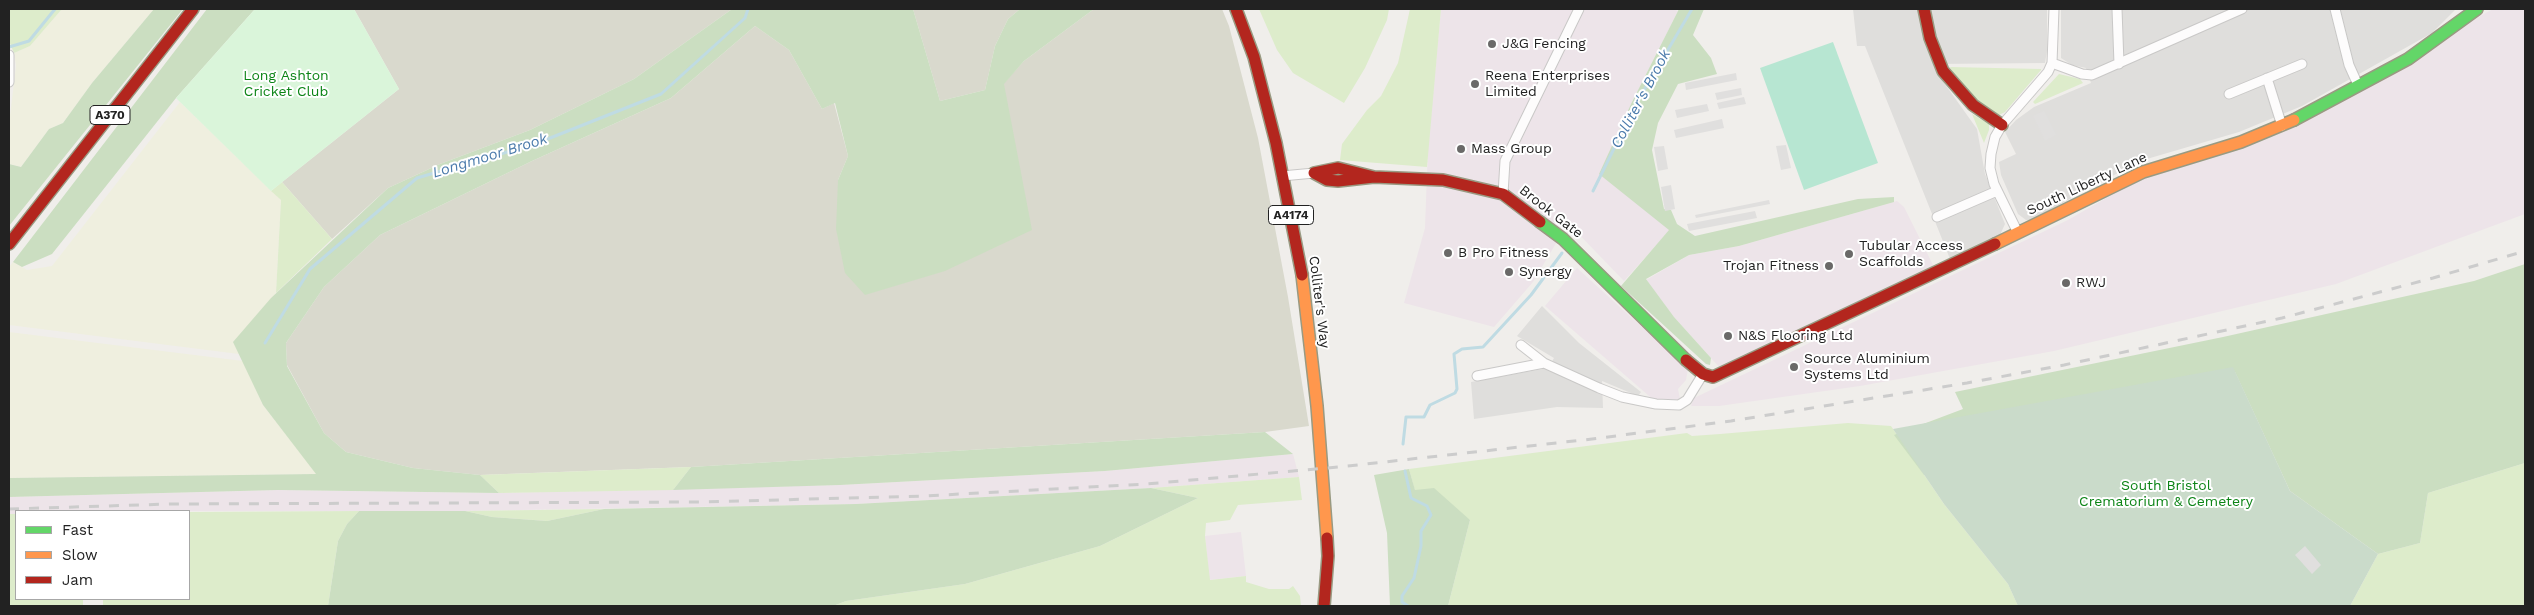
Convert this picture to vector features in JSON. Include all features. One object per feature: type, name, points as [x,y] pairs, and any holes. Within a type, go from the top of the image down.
[{"type":"main road","name":"A370","points":[[9,244],[193,9]]},
{"type":"main road","name":"Colliter's Way","points":[[1236,9],[1254,57],[1282,176],[1302,277],[1316,406],[1328,556],[1324,606]]},
{"type":"main road","points":[[1924,9],[1930,38],[1943,71],[1973,105],[2002,125]]},
{"type":"main road","name":"South Liberty Lane","points":[[1703,374],[1714,377],[2143,172],[2241,142],[2282,126],[2408,59],[2478,9]]},
{"type":"main road","points":[[1314,173],[1327,180],[1349,181],[1374,177],[1443,180],[1503,194]]},
{"type":"main road","name":"Brook Gate","points":[[1503,194],[1563,240],[1703,374]]},
{"type":"street","name":"Brook Gate","points":[[1503,194],[1505,161],[1579,9]]},
{"type":"street","points":[[2018,233],[1997,191],[1990,168],[1991,154],[1995,137],[2002,125],[2048,72],[2052,63],[2054,9]]},
{"type":"street","points":[[2117,9],[2120,64]]},
{"type":"street","points":[[2052,63],[2087,75],[2120,64],[2242,9]]},
{"type":"street","points":[[2335,9],[2349,66],[2358,85]]},
{"type":"street","points":[[9,55],[9,82]]},
{"type":"street","points":[[2229,94],[2302,64]]},
{"type":"street","points":[[2267,78],[2282,126]]},
{"type":"street","points":[[1282,176],[1314,173]]},
{"type":"street","points":[[1937,217],[1997,191]]},
{"type":"street","points":[[1521,345],[1544,363],[1614,394],[1656,404],[1679,405],[1687,400],[1703,374]]},
{"type":"street","points":[[1478,376],[1544,363]]},
{"type":"shaded area","points":[[354,9],[732,9],[634,79],[530,130],[440,164],[388,188],[332,239],[282,182],[399,89]]},
{"type":"shaded area","points":[[913,9],[1020,9],[1008,19],[995,46],[985,90],[940,101]]},
{"type":"shaded area","points":[[1094,9],[1222,9],[1229,26],[1258,138],[1288,297],[1309,426],[1265,432],[691,467],[480,475],[413,468],[346,452],[324,433],[287,365],[286,343],[324,287],[380,235],[532,161],[671,98],[755,26],[789,50],[822,109],[834,103],[848,156],[838,180],[1031,230],[1003,84],[1024,61]]},
{"type":"shaded area","points":[[1441,9],[1672,9],[1678,11],[1632,102],[1670,230],[1624,281],[1568,223],[1533,282],[1494,327],[1404,303],[1425,228],[1428,147]]},
{"type":"shaded area","points":[[1853,9],[2047,9],[2047,51],[2045,63],[1934,64],[1942,80],[1977,129],[1985,174],[2005,224],[2000,235],[1950,259],[1865,46],[1857,46]]},
{"type":"shaded area","points":[[2061,9],[2456,9],[2432,33],[2302,106],[2239,132],[2140,161],[2031,220],[2026,220],[2018,214],[2001,175],[1999,162],[2016,154],[2005,132],[2016,120],[2034,107],[2091,83],[2086,68],[2072,65],[2061,58]]},
{"type":"shaded area","points":[[2493,9],[2525,9],[2525,214],[2336,284],[2054,351],[1860,386],[1719,406],[1691,406],[1694,398],[2068,220],[2145,176],[2245,147],[2309,119],[2432,50],[2468,23]]},
{"type":"shaded area","points":[[1736,73],[1737,80],[1686,90],[1685,83]]},
{"type":"shaded area","points":[[1741,88],[1742,95],[1717,100],[1715,93]]},
{"type":"shaded area","points":[[1744,97],[1746,104],[1719,109],[1717,103]]},
{"type":"shaded area","points":[[1707,104],[1709,111],[1677,118],[1675,110]]},
{"type":"shaded area","points":[[2044,111],[2056,135],[2045,141],[2033,116]]},
{"type":"shaded area","points":[[1722,119],[1724,128],[1676,138],[1674,130]]},
{"type":"shaded area","points":[[1786,145],[1791,168],[1781,170],[1776,146]]},
{"type":"shaded area","points":[[1664,146],[1668,169],[1658,171],[1654,147]]},
{"type":"shaded area","points":[[1671,185],[1675,209],[1665,211],[1661,187]]},
{"type":"shaded area","points":[[1769,200],[1770,204],[1696,218],[1695,215]]},
{"type":"shaded area","points":[[1897,201],[1904,207],[1933,265],[1930,270],[1720,368],[1674,317],[1646,280],[1689,255],[1739,246]]},
{"type":"shaded area","points":[[1755,211],[1757,218],[1689,231],[1687,224]]},
{"type":"shaded area","points":[[1577,268],[1688,369],[1686,380],[1678,389],[1680,399],[1677,404],[1656,402],[1545,306]]},
{"type":"shaded area","points":[[1542,306],[1579,343],[1641,392],[1638,396],[1602,381],[1603,408],[1557,407],[1474,419],[1471,382],[1548,368],[1554,358],[1517,336]]},
{"type":"shaded area","points":[[1293,454],[1299,477],[1151,488],[856,504],[465,511],[15,510],[15,514],[9,514],[9,497],[278,490],[499,493],[840,485],[1105,471]]},
{"type":"shaded area","points":[[1241,532],[1246,576],[1209,580],[1205,536]]},
{"type":"shaded area","points":[[2305,546],[2321,565],[2312,574],[2295,555]]},
{"type":"green space","points":[[9,9],[62,9],[30,46],[14,53],[9,41]]},
{"type":"green space","points":[[62,9],[154,9],[92,83],[63,123],[49,129],[21,167],[9,164],[9,124],[16,66],[14,53],[30,46]]},
{"type":"green space","points":[[154,9],[183,9],[9,226],[9,164],[21,167],[49,129],[63,123],[92,83]]},
{"type":"green space","points":[[207,9],[255,9],[176,98],[52,254],[22,267],[13,262]]},
{"type":"green space","name":"Long Ashton Cricket Club","points":[[255,9],[354,9],[399,89],[271,191],[176,98]]},
{"type":"green space","points":[[732,9],[913,9],[940,101],[985,90],[995,46],[1008,19],[1020,9],[1094,9],[1024,61],[1004,84],[1032,230],[945,271],[865,295],[845,273],[836,229],[838,180],[848,156],[835,103],[822,109],[789,50],[755,26],[671,98],[532,161],[380,235],[324,287],[286,343],[287,366],[324,433],[346,452],[413,468],[480,475],[499,493],[278,490],[9,497],[9,478],[316,474],[263,405],[233,342],[271,298],[388,188],[440,164],[530,130],[634,79]]},
{"type":"green space","points":[[1259,9],[1389,9],[1387,20],[1365,68],[1344,103],[1293,73],[1277,50]]},
{"type":"green space","points":[[1410,9],[1441,9],[1427,167],[1340,160],[1342,144],[1367,110],[1381,96],[1398,63]]},
{"type":"green space","points":[[1679,9],[1704,9],[1693,35],[1711,58],[1717,74],[1678,84],[1658,123],[1652,150],[1664,209],[1671,210],[1677,224],[1695,236],[1858,199],[1894,197],[1894,202],[1739,246],[1689,255],[1646,279],[1674,317],[1711,358],[1710,365],[1706,364],[1621,286],[1669,230],[1599,174],[1632,102]]},
{"type":"green space","points":[[1833,42],[1878,163],[1804,190],[1760,68]]},
{"type":"green space","points":[[1950,67],[2041,70],[2005,112],[1999,115],[1978,101],[1955,77]]},
{"type":"green space","points":[[2059,74],[2080,79],[2083,83],[2035,104],[2033,102]]},
{"type":"green space","points":[[180,102],[281,200],[276,293],[234,342],[239,354],[9,325],[9,267],[13,262],[27,270],[52,266]]},
{"type":"green space","points":[[1972,114],[1989,124],[1989,130],[1984,143]]},
{"type":"green space","points":[[282,182],[332,239],[276,293],[281,200],[271,191]]},
{"type":"green space","points":[[2525,264],[2525,463],[2428,493],[2420,543],[2378,554],[2290,491],[2235,372],[1924,475],[1894,435],[1963,409],[1955,392],[2223,337],[2474,281]]},
{"type":"green space","points":[[9,332],[243,361],[263,405],[317,474],[9,478]]},
{"type":"green space","name":"South Bristol Crematorium & Cemetery","points":[[2233,367],[2290,491],[2378,554],[2350,606],[2018,606],[2008,584],[1944,504],[1893,429]]},
{"type":"green space","points":[[1848,423],[1891,426],[1944,504],[2008,584],[2018,606],[1448,606],[1470,520],[1415,491],[1409,469],[1687,433],[1692,436]]},
{"type":"green space","points":[[1265,432],[1293,454],[1105,471],[840,485],[673,490],[691,467]]},
{"type":"green space","points":[[2525,463],[2525,606],[2350,606],[2378,554],[2420,543],[2428,493]]},
{"type":"green space","points":[[691,467],[673,490],[499,493],[480,475]]},
{"type":"green space","points":[[1409,469],[1415,490],[1434,488],[1470,520],[1448,606],[1390,606],[1387,533],[1374,475]]},
{"type":"green space","points":[[1299,477],[1302,500],[1238,505],[1230,520],[1206,523],[1205,536],[1210,580],[1246,576],[1246,582],[1269,589],[1289,589],[1293,586],[1300,596],[1301,606],[833,606],[846,601],[965,584],[1100,546],[1198,498],[1151,488]]},
{"type":"green space","points":[[1151,488],[1198,498],[1100,546],[965,584],[846,601],[833,606],[328,606],[338,541],[347,524],[359,511],[465,511],[492,517],[547,521],[604,509],[856,504]]},
{"type":"green space","points":[[604,509],[547,521],[492,517],[465,511]]},
{"type":"green space","points":[[359,511],[347,524],[338,541],[328,606],[103,606],[103,600],[190,600],[190,512]]},
{"type":"green space","points":[[9,514],[15,514],[15,600],[83,600],[83,606],[9,606]]},
{"type":"waterway","points":[[9,47],[29,41],[55,9]]},
{"type":"waterway","name":"Longmoor Brook","points":[[265,343],[310,269],[417,178],[535,144],[661,94],[745,18],[748,9]]},
{"type":"waterway","name":"Colliter's Brook","points":[[1593,191],[1637,102],[1692,9]]},
{"type":"waterway","name":"Colliter's Brook","points":[[1403,444],[1406,417],[1424,417],[1430,405],[1455,393],[1457,389],[1454,354],[1462,349],[1483,347],[1531,295],[1562,253]]},
{"type":"waterway","name":"Colliter's Brook","points":[[1405,471],[1411,498],[1427,506],[1431,515],[1421,531],[1421,546],[1414,578],[1402,596],[1402,602],[1408,606]]},
{"type":"railway","points":[[9,509],[169,504],[701,502],[924,496],[1146,484],[1339,467],[1592,439],[1731,421],[1967,383],[2064,365],[2282,318],[2433,278],[2525,251]]},
{"type":"traffic: fast","points":[[2294,120],[2408,59],[2477,9]]},
{"type":"traffic: fast","points":[[1540,222],[1563,239],[1686,360]]},
{"type":"traffic: slow","points":[[1995,244],[2143,172],[2241,142],[2294,120]]},
{"type":"traffic: slow","points":[[1302,275],[1317,406],[1327,538]]},
{"type":"traffic: jam","points":[[9,244],[193,9]]},
{"type":"traffic: jam","points":[[1236,9],[1254,57],[1276,143],[1302,275]]},
{"type":"traffic: jam","points":[[1924,9],[1930,38],[1943,71],[1973,105],[2002,125]]},
{"type":"traffic: jam","points":[[1374,177],[1338,168],[1314,173],[1327,180],[1338,181],[1374,177],[1443,180],[1503,194],[1540,222]]},
{"type":"traffic: jam","points":[[1686,360],[1703,374],[1713,377],[1995,244]]},
{"type":"traffic: jam","points":[[1324,606],[1328,556],[1327,538]]},
{"type":"place","name":"J&G Fencing","points":[[1492,44]]},
{"type":"place","name":"Reena Enterprises Limited","points":[[1475,84]]},
{"type":"place","name":"Mass Group","points":[[1461,149]]},
{"type":"place","name":"B Pro Fitness","points":[[1448,253]]},
{"type":"place","name":"Tubular Access Scaffolds","points":[[1849,254]]},
{"type":"place","name":"Trojan Fitness","points":[[1829,266]]},
{"type":"place","name":"Synergy","points":[[1509,272]]},
{"type":"place","name":"RWJ","points":[[2066,283]]},
{"type":"place","name":"N&S Flooring Ltd","points":[[1728,336]]},
{"type":"place","name":"Source Aluminium Systems Ltd","points":[[1794,367]]}]
